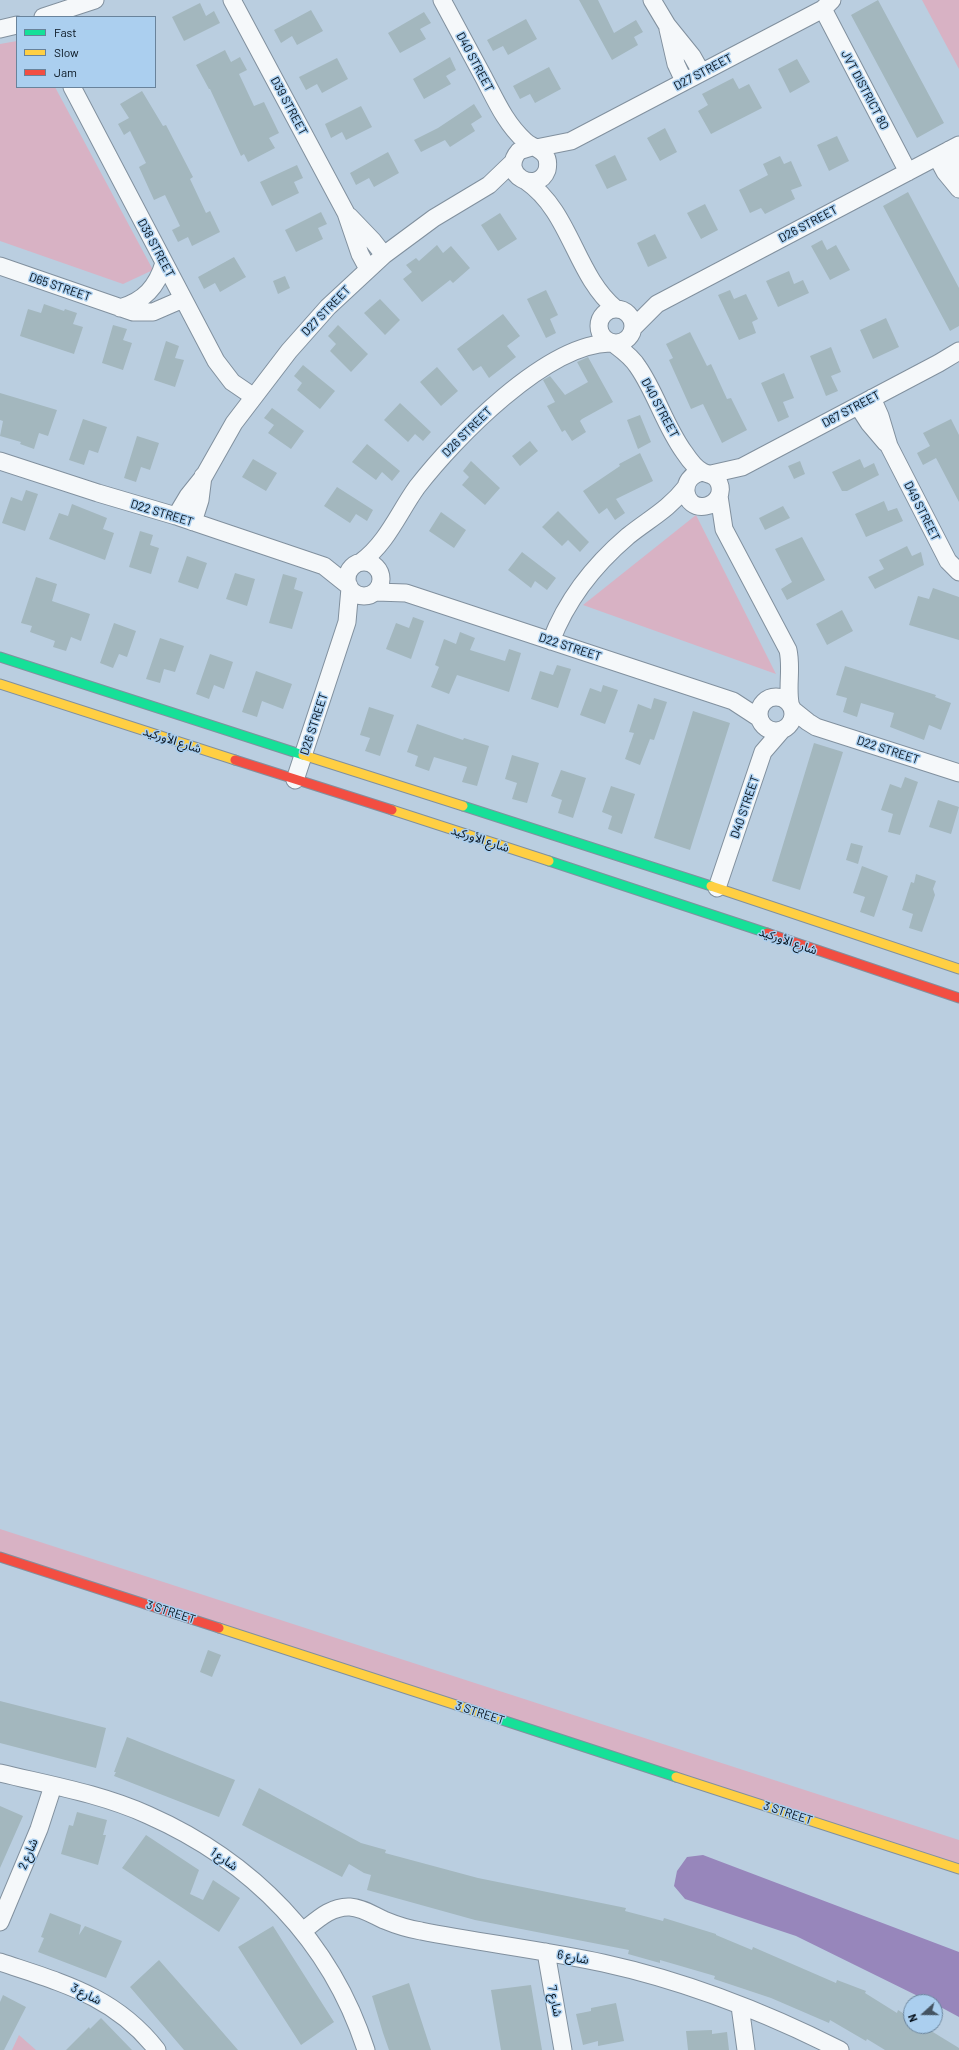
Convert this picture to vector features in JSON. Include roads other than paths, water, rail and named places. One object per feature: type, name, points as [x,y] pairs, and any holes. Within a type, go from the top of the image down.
[{"type":"street","points":[[47,16],[95,0]]},
{"type":"street","name":"D39 STREET","points":[[232,0],[346,213],[360,254],[368,269]]},
{"type":"street","name":"D40 STREET","points":[[442,0],[508,124],[513,160]]},
{"type":"street","points":[[652,0],[666,25],[695,59],[701,72]]},
{"type":"street","name":"D27 STREET","points":[[534,147],[571,141],[828,4]]},
{"type":"street","name":"JVT DISTRICT 8O","points":[[828,4],[908,172]]},
{"type":"street","points":[[0,29],[16,25]]},
{"type":"street","points":[[666,25],[676,64],[684,81]]},
{"type":"street","name":"D38 STREET","points":[[73,88],[183,299],[224,372],[242,390],[254,397]]},
{"type":"street","name":"D40 STREET","points":[[508,124],[534,147]]},
{"type":"street","name":"D27 STREET","points":[[547,168],[571,141]]},
{"type":"street","points":[[552,206],[548,189],[546,157],[534,147],[518,151],[513,160],[515,172],[524,181],[541,192],[552,206],[596,288],[620,310],[630,316],[633,330],[625,341],[612,343],[601,336],[596,288]]},
{"type":"street","points":[[948,151],[959,177]]},
{"type":"street","points":[[948,151],[946,172],[959,189]]},
{"type":"street","name":"D26 STREET","points":[[620,310],[657,304],[948,151]]},
{"type":"street","name":"D27 STREET","points":[[176,516],[185,499],[204,476],[234,423],[308,328],[384,255],[434,218],[489,185],[513,160]]},
{"type":"street","points":[[524,181],[536,181],[547,168]]},
{"type":"street","name":"D27 STREET","points":[[489,185],[524,181]]},
{"type":"street","name":"D39 STREET","points":[[346,213],[373,241],[384,255]]},
{"type":"street","points":[[120,308],[146,296],[157,281],[164,263]]},
{"type":"street","name":"D65 STREET","points":[[0,266],[133,312],[147,313],[159,310],[183,299]]},
{"type":"street","name":"D26 STREET","points":[[633,330],[657,304]]},
{"type":"street","points":[[599,322],[608,311],[620,310]]},
{"type":"street","name":"D26 STREET","points":[[576,349],[599,322]]},
{"type":"street","name":"D40 STREET","points":[[633,330],[638,366],[683,450],[707,473]]},
{"type":"street","name":"D40 STREET","points":[[612,343],[638,366]]},
{"type":"street","name":"D26 STREET","points":[[358,563],[370,556],[384,540],[417,488],[454,443],[496,403],[519,385],[576,349],[593,344],[612,343]]},
{"type":"street","name":"D67 STREET","points":[[707,473],[742,467],[959,351]]},
{"type":"street","name":"D49 STREET","points":[[865,402],[869,423],[889,446],[948,560],[959,572]]},
{"type":"street","name":"D40 STREET","points":[[683,450],[686,485]]},
{"type":"street","name":"D22 STREET","points":[[0,461],[98,493],[176,516],[324,566],[349,587]]},
{"type":"street","name":"D67 STREET","points":[[720,493],[742,467]]},
{"type":"street","points":[[551,641],[566,607],[588,576],[629,536],[663,512],[693,475],[707,473],[719,482],[724,528],[784,641],[790,659],[789,678],[792,720],[784,729],[770,730],[761,722]]},
{"type":"street","name":"D27 STREET","points":[[193,522],[200,500],[204,476]]},
{"type":"street","points":[[686,485],[688,498],[724,528]]},
{"type":"street","points":[[663,512],[679,507],[712,504],[720,493]]},
{"type":"street","name":"D26 STREET","points":[[380,572],[384,540]]},
{"type":"street","points":[[358,563],[372,563],[380,572],[381,583],[372,594],[357,595],[349,587],[347,576],[358,563]]},
{"type":"street","name":"D22 STREET","points":[[324,566],[358,563]]},
{"type":"street","name":"D22 STREET","points":[[380,572],[406,593]]},
{"type":"street","name":"D26 STREET","points":[[295,780],[347,622],[349,587]]},
{"type":"street","name":"D22 STREET","points":[[372,594],[406,593],[733,701],[761,722]]},
{"type":"street","name":"D26 STREET","points":[[347,622],[372,594]]},
{"type":"street","points":[[0,657],[713,892],[959,969]]},
{"type":"street","points":[[763,752],[759,711],[789,678]]},
{"type":"street","name":"شارع الأوركيد","points":[[0,684],[636,889],[959,998]]},
{"type":"street","points":[[769,699],[783,698],[791,706]]},
{"type":"street","name":"D22 STREET","points":[[733,701],[769,699]]},
{"type":"street","name":"D22 STREET","points":[[791,706],[808,722],[816,727],[959,773]]},
{"type":"street","name":"D22 STREET","points":[[784,729],[816,727]]},
{"type":"street","name":"D40 STREET","points":[[713,892],[763,752],[784,729]]},
{"type":"street","points":[[636,889],[645,886],[655,886]]},
{"type":"street","name":"3 STREET","points":[[0,1557],[959,1869]]},
{"type":"street","name":"شارع 1","points":[[0,1773],[101,1798],[148,1815],[192,1837],[234,1865],[266,1890],[303,1931],[341,1990],[366,2050]]},
{"type":"street","name":"شارع 2","points":[[0,1922],[38,1829],[52,1786]]},
{"type":"street","name":"شارع 6","points":[[303,1931],[332,1910],[350,1907],[359,1908],[385,1920],[420,1931],[604,1963],[660,1978],[740,2006],[803,2031],[840,2050]]},
{"type":"street","name":"شارع 7","points":[[546,1952],[563,2050]]},
{"type":"street","name":"شارع 3","points":[[0,1962],[72,1986],[111,2006],[144,2034],[157,2050]]},
{"type":"street","points":[[740,2006],[746,2050]]}]
